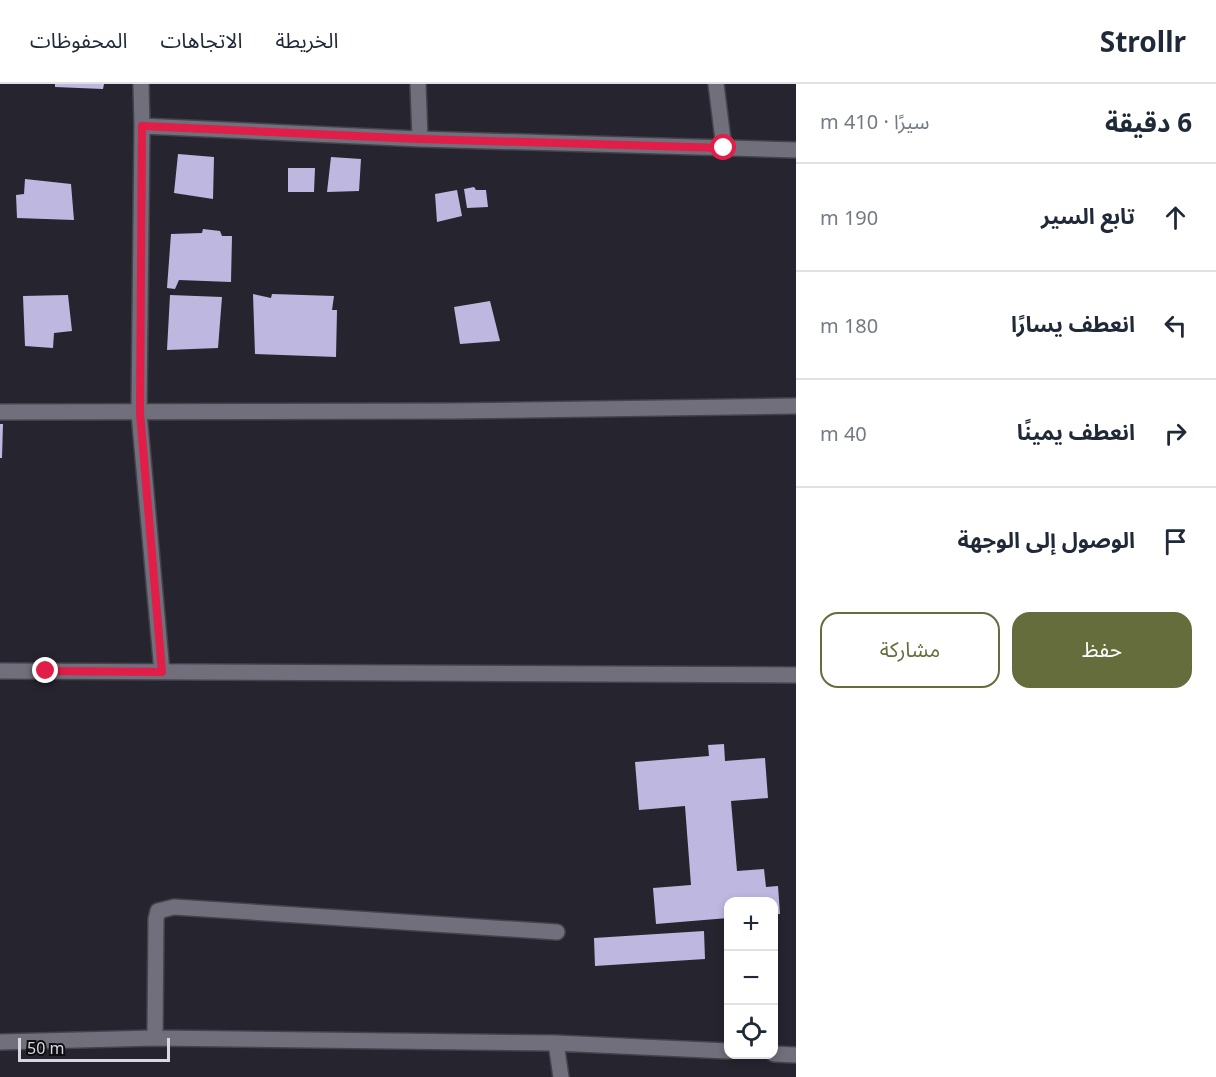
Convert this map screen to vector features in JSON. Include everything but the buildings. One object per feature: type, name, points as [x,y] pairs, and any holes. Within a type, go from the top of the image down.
[{"type":"street","points":[[141,84],[140,413],[162,672]]},
{"type":"street","points":[[418,84],[420,139]]},
{"type":"street","points":[[716,84],[724,148]]},
{"type":"street","points":[[142,126],[420,139],[796,150]]},
{"type":"street","points":[[0,412],[140,413],[796,406]]},
{"type":"street","points":[[0,671],[796,675]]},
{"type":"street","points":[[155,1038],[156,919],[158,911],[164,908],[557,932]]},
{"type":"street","points":[[0,1042],[155,1038],[556,1043],[724,1051]]},
{"type":"street","points":[[556,1043],[561,1077]]},
{"type":"street","points":[[778,1054],[796,1055]]},
{"type":"route","points":[[46,671],[162,672],[140,413],[142,126],[420,139],[724,148]]}]
